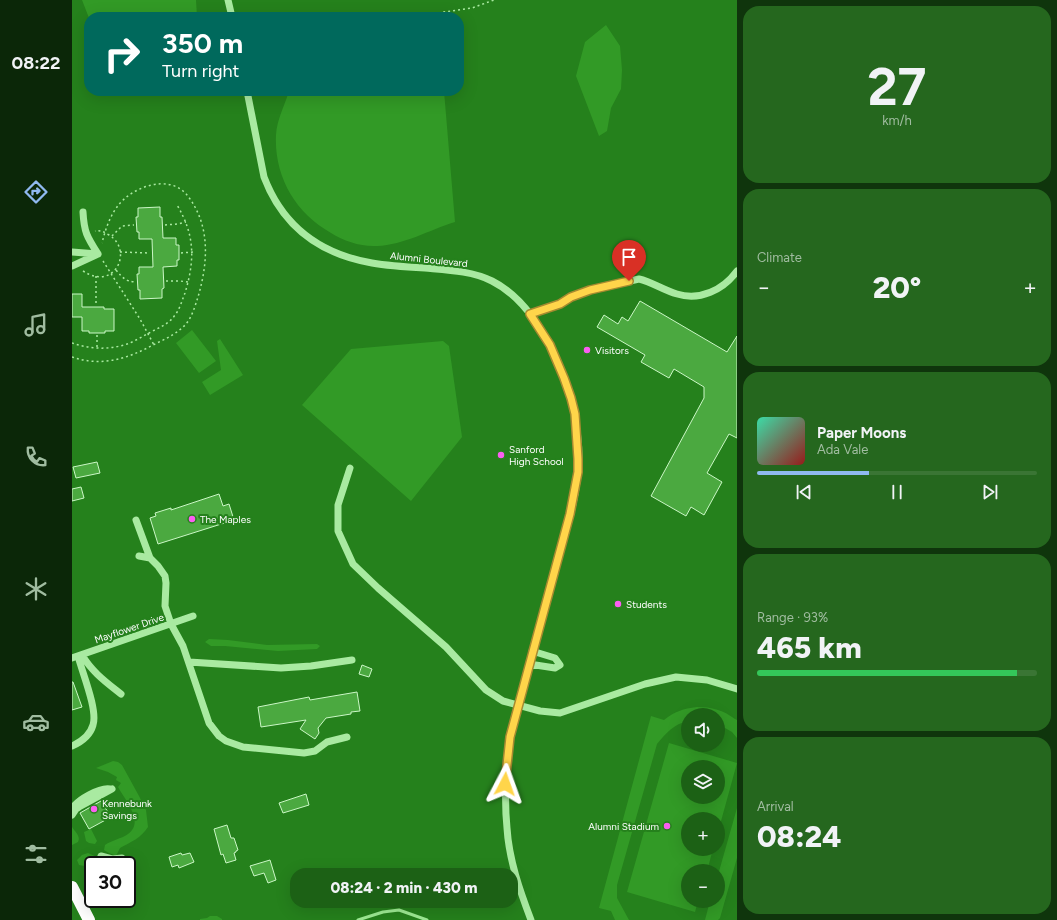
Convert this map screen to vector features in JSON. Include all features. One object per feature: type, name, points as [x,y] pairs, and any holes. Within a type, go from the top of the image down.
[{"type":"highway","points":[[72,887],[89,920]]},
{"type":"street","points":[[228,0],[231,12]]},
{"type":"street","name":"Alumni Boulevard","points":[[248,96],[264,177],[269,189],[284,214],[305,236],[330,251],[373,264],[444,270],[491,280],[513,295],[530,314],[550,345],[567,385],[575,414],[578,472],[570,514],[510,737],[506,769],[506,829],[515,871],[531,920]]},
{"type":"street","points":[[83,212],[84,228],[87,238],[98,254]]},
{"type":"street","points":[[72,252],[98,254]]},
{"type":"street","points":[[72,266],[98,254]]},
{"type":"street","points":[[530,314],[560,304],[571,297],[590,290],[639,279],[678,294],[705,295],[724,285],[737,271]]},
{"type":"street","points":[[350,468],[338,505],[338,531],[353,564],[378,588],[446,647],[486,690],[503,701],[540,711],[560,713],[646,684],[676,677],[707,680],[737,689]]},
{"type":"street","points":[[136,520],[150,558],[165,576],[165,606],[171,624],[183,646],[209,723],[219,736],[226,741],[244,747],[304,753],[315,751],[327,742],[347,737]]},
{"type":"street","points":[[138,556],[150,558]]},
{"type":"street","name":"Mayflower Drive","points":[[77,657],[192,616]]},
{"type":"street","points":[[529,664],[555,668],[560,665],[555,658],[532,651]]},
{"type":"street","points":[[77,657],[121,694]]},
{"type":"street","points":[[72,746],[85,739],[93,725],[94,711],[77,657]]},
{"type":"street","points":[[189,662],[281,668],[311,666],[352,660]]},
{"type":"street","points":[[72,809],[77,802],[100,789],[105,788],[112,790],[107,791],[79,807],[72,815]]},
{"type":"path","points":[[444,12],[472,8],[494,0]]},
{"type":"path","points":[[72,357],[80,360],[106,362],[131,356],[154,345],[178,332],[187,322],[194,308],[202,284],[205,269],[206,242],[193,204],[182,190],[163,183],[139,189],[127,197],[116,208],[108,223],[98,254],[140,319],[154,345]]},
{"type":"path","points":[[72,343],[97,348],[120,346],[165,325],[177,313],[188,282],[192,252],[191,238],[186,222],[177,205]]},
{"type":"path","points":[[165,225],[186,222]]},
{"type":"path","points":[[81,270],[90,275],[96,276],[111,274],[116,269],[120,259],[118,244],[112,236],[122,226],[134,225]]},
{"type":"path","points":[[120,252],[150,253]]},
{"type":"path","points":[[181,253],[192,252]]},
{"type":"path","points":[[116,269],[128,282],[136,282]]},
{"type":"path","points":[[96,276],[96,306]]},
{"type":"path","points":[[166,281],[188,282]]},
{"type":"path","points":[[97,335],[97,348]]},
{"type":"green space","points":[[82,0],[196,0],[197,12],[87,12]]},
{"type":"green space","points":[[606,25],[620,46],[622,70],[621,89],[611,108],[607,131],[599,136],[576,76],[585,42]]},
{"type":"green space","points":[[287,96],[444,96],[455,222],[407,240],[387,245],[365,246],[336,236],[318,225],[307,215],[289,192],[283,179],[276,150],[276,135],[279,118]]},
{"type":"green space","points":[[192,330],[216,361],[199,373],[176,343]]},
{"type":"green space","points":[[220,339],[243,375],[210,395],[202,382],[221,370],[217,341]]},
{"type":"green space","points":[[443,341],[449,346],[462,437],[411,501],[302,405],[351,349]]},
{"type":"green space","points":[[209,639],[267,645],[317,644],[320,646],[317,649],[278,651],[211,646],[205,642]]},
{"type":"green space","points":[[681,710],[681,723],[664,736],[657,744],[617,885],[617,898],[629,920],[615,920],[611,911],[599,908],[651,716],[664,720]]},
{"type":"green space","points":[[725,713],[737,720],[737,738],[732,732],[725,728]]},
{"type":"green space","name":"Alumni Stadium","points":[[669,743],[681,747],[681,752],[700,752],[737,763],[724,812],[681,812],[681,856],[711,856],[709,864],[681,864],[681,908],[627,892]]},
{"type":"green space","points":[[113,761],[122,765],[146,810],[148,827],[139,837],[120,848],[116,856],[104,850],[105,845],[128,834],[133,829],[135,823],[134,817],[129,804],[118,787],[121,783],[116,780],[117,777],[96,768]]},
{"type":"green space","points":[[737,808],[737,858],[725,900],[725,864],[721,864],[723,856],[725,856],[725,850]]},
{"type":"green space","points":[[72,827],[79,840],[72,845]]},
{"type":"green space","points":[[91,829],[97,841],[95,844],[86,841],[84,832]]},
{"type":"green space","points":[[88,853],[95,856],[84,856],[83,866],[79,865],[77,860],[82,855]]},
{"type":"green space","name":"Alumni Stadium","points":[[681,908],[696,908],[695,912]]},
{"type":"green space","points":[[708,908],[723,908],[718,920],[705,920]]},
{"type":"green space","points":[[210,916],[217,916],[222,920],[200,920]]},
{"type":"building","points":[[160,207],[163,238],[176,238],[176,245],[179,245],[179,260],[177,260],[177,266],[163,267],[164,288],[162,289],[162,298],[140,299],[137,274],[139,274],[139,267],[153,267],[152,239],[139,239],[136,217],[138,217],[138,208]]},
{"type":"building","points":[[72,294],[82,294],[82,307],[104,307],[104,309],[114,309],[114,331],[105,331],[105,333],[89,333],[89,331],[82,331],[82,317],[72,317]]},
{"type":"building","points":[[640,301],[727,352],[737,336],[737,438],[729,434],[707,473],[722,482],[704,515],[691,507],[686,516],[651,496],[704,398],[704,387],[674,369],[669,378],[641,362],[645,355],[597,327],[604,315],[618,324],[622,317],[628,321]]},
{"type":"building","points":[[97,462],[100,473],[76,478],[73,467]]},
{"type":"building","points":[[81,487],[84,498],[72,501],[72,489]]},
{"type":"building","name":"The Maples","points":[[219,494],[223,506],[229,504],[234,520],[158,544],[150,518],[156,516],[155,513],[171,508],[171,510]]},
{"type":"building","points":[[362,665],[372,669],[369,677],[359,674]]},
{"type":"building","points":[[72,682],[82,707],[72,710]]},
{"type":"building","points":[[357,692],[360,711],[326,718],[318,728],[319,733],[315,739],[300,729],[306,720],[261,727],[258,707],[309,697],[310,700]]},
{"type":"building","points":[[306,794],[309,805],[283,813],[279,803]]},
{"type":"building","name":"Kennebunk Savings","points":[[101,801],[111,817],[89,829],[80,813]]},
{"type":"building","points":[[227,825],[231,838],[234,838],[238,850],[234,853],[236,860],[226,863],[223,854],[221,855],[214,829]]},
{"type":"building","points":[[181,853],[182,855],[190,853],[194,862],[179,868],[178,865],[172,867],[169,857]]},
{"type":"building","points":[[270,860],[276,880],[268,883],[264,873],[254,876],[250,866]]},
{"type":"waterway","points":[[358,920],[383,912],[399,910],[427,920]]},
{"type":"place","name":"Visitors","points":[[587,350]]},
{"type":"place","name":"Sanford High School","points":[[501,455]]},
{"type":"place","name":"The Maples","points":[[192,519]]},
{"type":"place","name":"Students","points":[[618,604]]},
{"type":"place","name":"Kennebunk Savings","points":[[94,809]]},
{"type":"place","name":"Alumni Stadium","points":[[667,826]]},
{"type":"route","points":[[505,784],[510,737],[570,514],[578,472],[578,441],[575,414],[571,398],[550,345],[530,314],[560,304],[571,297],[590,290],[629,281]]}]
